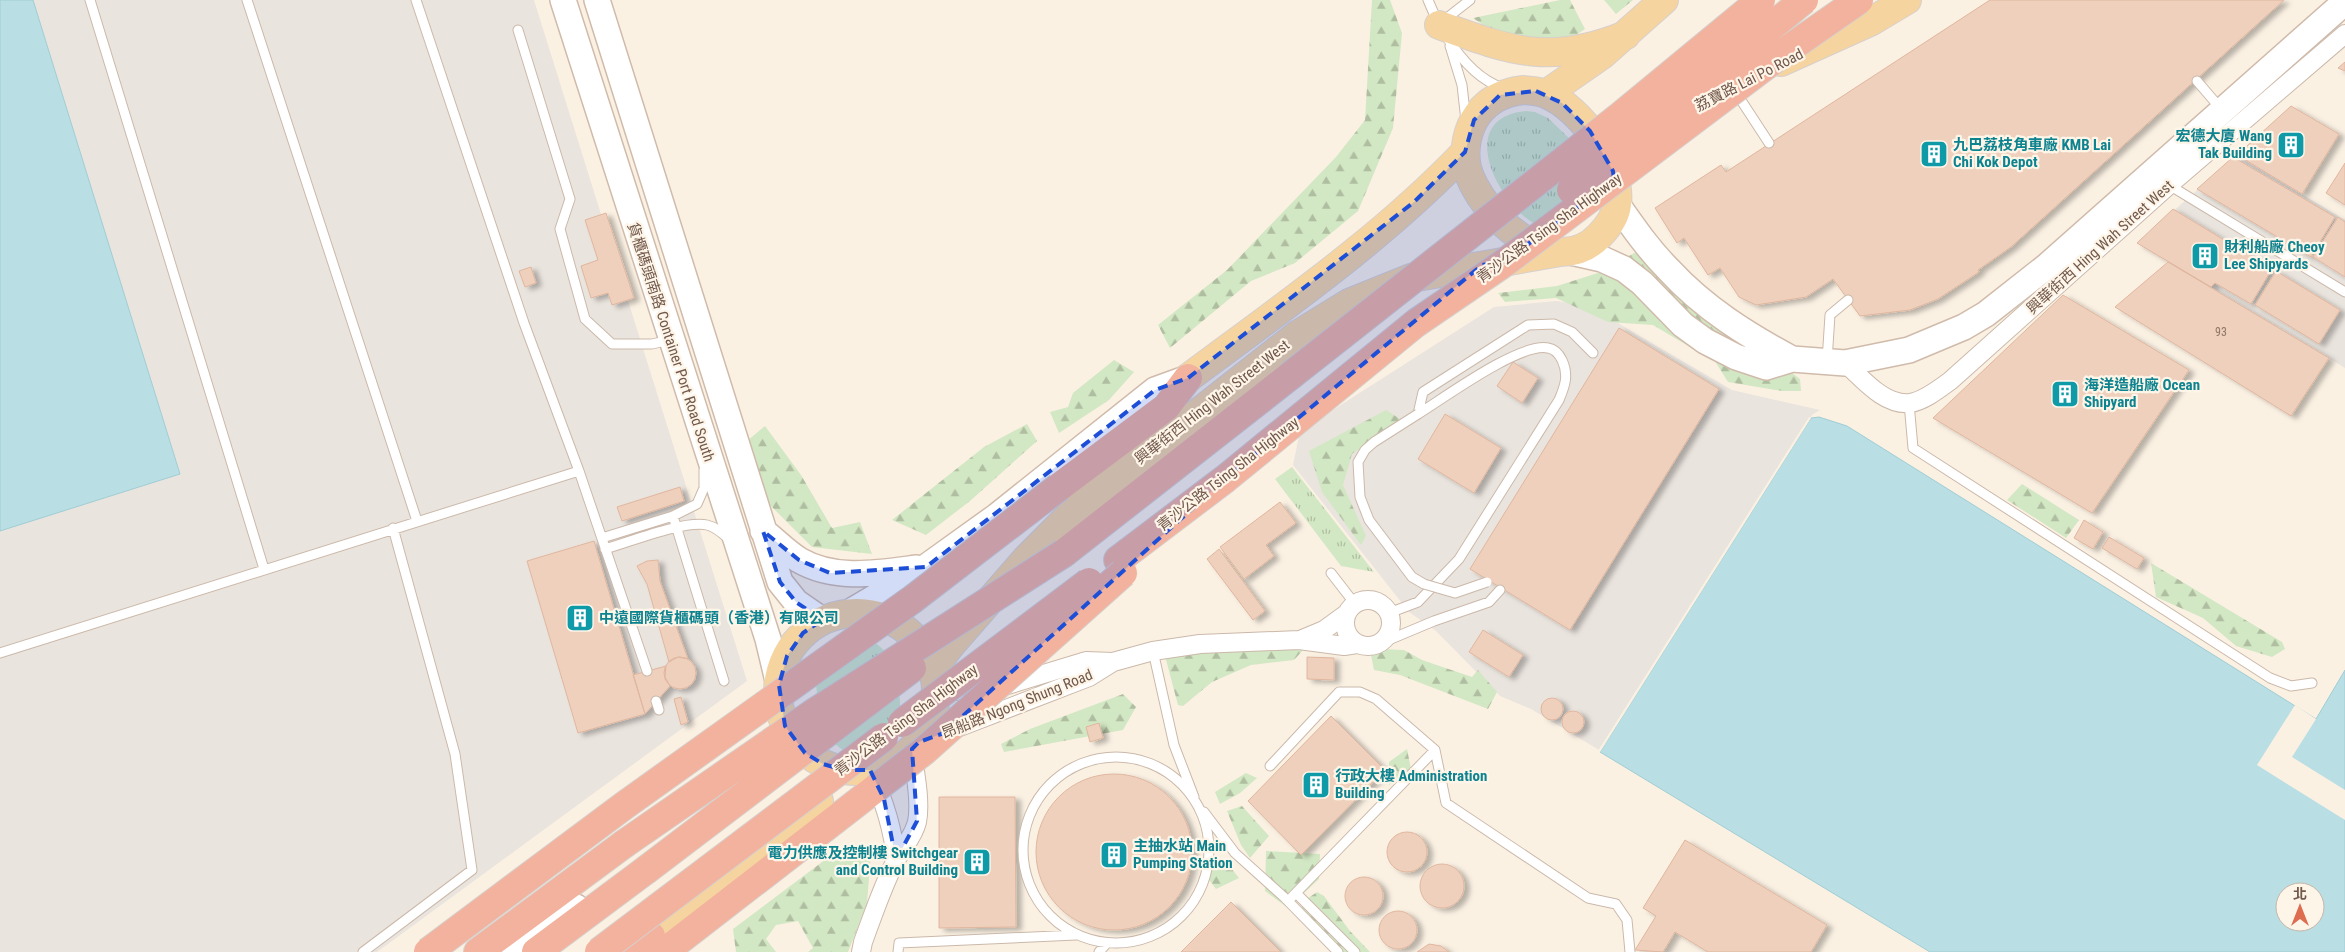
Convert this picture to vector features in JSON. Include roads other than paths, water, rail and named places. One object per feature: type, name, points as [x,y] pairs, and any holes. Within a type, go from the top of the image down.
[{"type":"highway","points":[[536,952],[1064,553],[1425,271],[1619,117],[1761,0]]},
{"type":"highway","points":[[1416,324],[1497,251],[1804,0]]},
{"type":"highway","name":"青沙公路 Tsing Sha Highway","points":[[599,952],[1225,479],[1416,324],[1504,262],[1780,55],[1859,0]]},
{"type":"highway","points":[[428,952],[625,805],[913,599],[1166,407],[1188,378]]},
{"type":"highway","points":[[651,947],[924,751],[1225,479]]},
{"type":"highway","points":[[478,952],[624,844],[812,714],[1064,553]]},
{"type":"main road","points":[[1546,94],[1626,35],[1664,0]]},
{"type":"main road","name":"荔寶路 Lai Po Road","points":[[1617,198],[1643,154],[1666,128],[1694,106],[1731,85],[1872,21],[1908,0]]},
{"type":"main road","points":[[1444,33],[1509,49],[1540,53],[1579,51],[1626,35]]},
{"type":"main road","points":[[1188,378],[1330,271],[1438,180],[1466,144],[1474,120],[1482,109],[1496,98],[1512,92],[1524,90],[1546,94],[1562,104],[1590,132],[1603,151],[1613,171],[1617,198],[1610,223],[1596,240],[1582,250],[1566,252],[1520,238],[1503,224],[1472,181],[1467,167],[1466,144]]},
{"type":"main road","name":"興華街西 Hing Wah Street West","points":[[935,680],[951,644],[1026,559],[1078,507],[1297,335],[1349,303],[1411,278],[1566,252]]},
{"type":"main road","points":[[850,612],[877,615],[902,626],[921,644],[935,680],[932,718],[915,746],[900,759],[870,770],[843,770],[823,764],[806,753],[791,737],[785,726],[780,706],[779,685],[787,656],[794,642],[803,633],[822,620],[850,612]]},
{"type":"main road","points":[[651,947],[817,804],[843,770]]},
{"type":"street","name":"貨櫃碼頭南路 Container Port Road South","points":[[563,0],[670,340],[768,639],[779,685]]},
{"type":"street","name":"貨櫃碼頭南路 Container Port Road South","points":[[597,0],[780,582],[796,602],[822,620]]},
{"type":"street","name":"興華街西 Hing Wah Street West","points":[[1566,252],[1602,259],[1624,269],[1642,283],[1683,325],[1705,341],[1736,357],[1766,368],[1792,360],[1836,363],[1909,350],[1964,327],[1986,314],[2047,266],[2345,2]]},
{"type":"street","name":"興華街西 Hing Wah Street West","points":[[1909,403],[1931,394],[1950,381],[2169,185],[2345,34]]},
{"type":"street","name":"興華街西 Hing Wah Street West","points":[[1617,198],[1645,243],[1687,288],[1729,322],[1792,360]]},
{"type":"street","points":[[1836,363],[1880,395],[1909,403]]},
{"type":"street","points":[[850,612],[926,567],[996,516],[1155,390],[1188,378]]},
{"type":"street","points":[[763,531],[799,560],[830,573],[862,574],[926,567]]},
{"type":"street","points":[[1358,644],[1345,628],[1351,609],[1370,600],[1378,602],[1389,613],[1391,627],[1385,640],[1378,644]]},
{"type":"street","name":"昂船路 Ngong Shung Road","points":[[1299,640],[1324,630],[1351,609]]},
{"type":"street","name":"昂船路 Ngong Shung Road","points":[[915,746],[1089,677],[1113,662],[1153,651],[1200,644],[1299,640],[1344,646],[1358,644],[1372,646],[1378,644]]},
{"type":"street","name":"昂船路 Ngong Shung Road","points":[[935,680],[991,690],[1086,661],[1113,662]]},
{"type":"street","points":[[510,952],[734,799],[757,776],[785,726]]},
{"type":"street","points":[[862,952],[863,942],[896,860],[911,838],[917,820],[915,746]]},
{"type":"street","points":[[870,770],[884,799],[893,834],[896,860]]},
{"type":"street","points":[[630,952],[651,947]]},
{"type":"lane","points":[[90,0],[264,569]]},
{"type":"lane","points":[[248,0],[417,521]]},
{"type":"lane","points":[[416,0],[524,323],[579,471],[647,671]]},
{"type":"lane","points":[[1428,0],[1444,33],[1462,85],[1466,144]]},
{"type":"lane","points":[[1444,33],[1470,0]]},
{"type":"lane","points":[[518,30],[570,199],[560,229],[585,319],[612,344],[652,344],[670,340]]},
{"type":"lane","points":[[1444,33],[1466,63],[1489,84],[1512,92]]},
{"type":"lane","points":[[2197,81],[2222,112]]},
{"type":"lane","points":[[1731,85],[1769,143]]},
{"type":"lane","points":[[2169,185],[2345,292]]},
{"type":"lane","points":[[1836,363],[1830,315],[1848,300]]},
{"type":"lane","points":[[1418,414],[1423,392],[1528,325],[1554,324],[1572,332],[1593,353]]},
{"type":"lane","points":[[1389,613],[1418,602],[1433,587],[1459,559],[1558,400],[1567,379],[1565,365],[1558,353],[1548,348],[1512,355],[1374,442],[1365,450],[1358,462],[1360,497],[1369,520],[1412,577],[1433,587],[1455,593],[1487,582]]},
{"type":"lane","points":[[1909,403],[1913,448],[2270,678],[2291,686],[2312,684]]},
{"type":"lane","points":[[602,538],[673,516],[697,504],[704,488],[704,445]]},
{"type":"lane","points":[[0,653],[579,471]]},
{"type":"lane","points":[[673,516],[724,681]]},
{"type":"lane","points":[[606,549],[690,524],[707,525],[719,530],[737,547]]},
{"type":"lane","points":[[363,952],[472,870],[455,754],[393,528]]},
{"type":"lane","points":[[1331,574],[1351,609]]},
{"type":"lane","points":[[1378,644],[1434,621],[1489,602],[1500,590]]},
{"type":"lane","points":[[898,952],[899,943],[1076,935],[1107,943],[1136,941],[1163,930],[1186,912],[1202,888],[1209,860],[1208,831],[1174,745],[1153,651]]},
{"type":"lane","points":[[1270,766],[1339,692],[1360,692],[1376,699],[1435,750],[1446,803],[1588,898],[1616,904],[1627,920],[1630,952]]},
{"type":"lane","points":[[656,701],[659,710]]},
{"type":"lane","points":[[1288,901],[1435,750]]},
{"type":"lane","points":[[1076,935],[1050,916],[1031,891],[1023,860],[1025,828],[1037,800],[1059,776],[1087,762],[1119,757],[1150,764],[1177,780],[1235,853],[1288,901],[1338,952]]},
{"type":"lane","points":[[1296,893],[1355,952]]},
{"type":"lane","points":[[1100,952],[1107,943]]},
{"type":"water","points":[[0,0],[33,0],[180,474],[0,531]]},
{"type":"water","points":[[1819,417],[1847,426],[2316,719],[2345,670],[2345,952],[1930,952],[1600,752],[1811,418]]},
{"type":"place","name":"宏德大廈 Wang Tak Building","points":[[2291,145]]},
{"type":"place","name":"九巴荔枝角車廠 KMB Lai Chi Kok Depot","points":[[1934,154]]},
{"type":"place","name":"財利船廠 Cheoy Lee Shipyards","points":[[2205,256]]},
{"type":"place","name":"海洋造船廠 Ocean Shipyard","points":[[2065,394]]},
{"type":"place","name":"中遠國際貨櫃碼頭（香港）有限公司","points":[[580,618]]},
{"type":"place","name":"行政大樓 Administration Building","points":[[1316,785]]},
{"type":"place","name":"主抽水站 Main Pumping Station","points":[[1114,855]]},
{"type":"place","name":"電力供應及控制樓 Switchgear and Control Building","points":[[977,862]]}]
